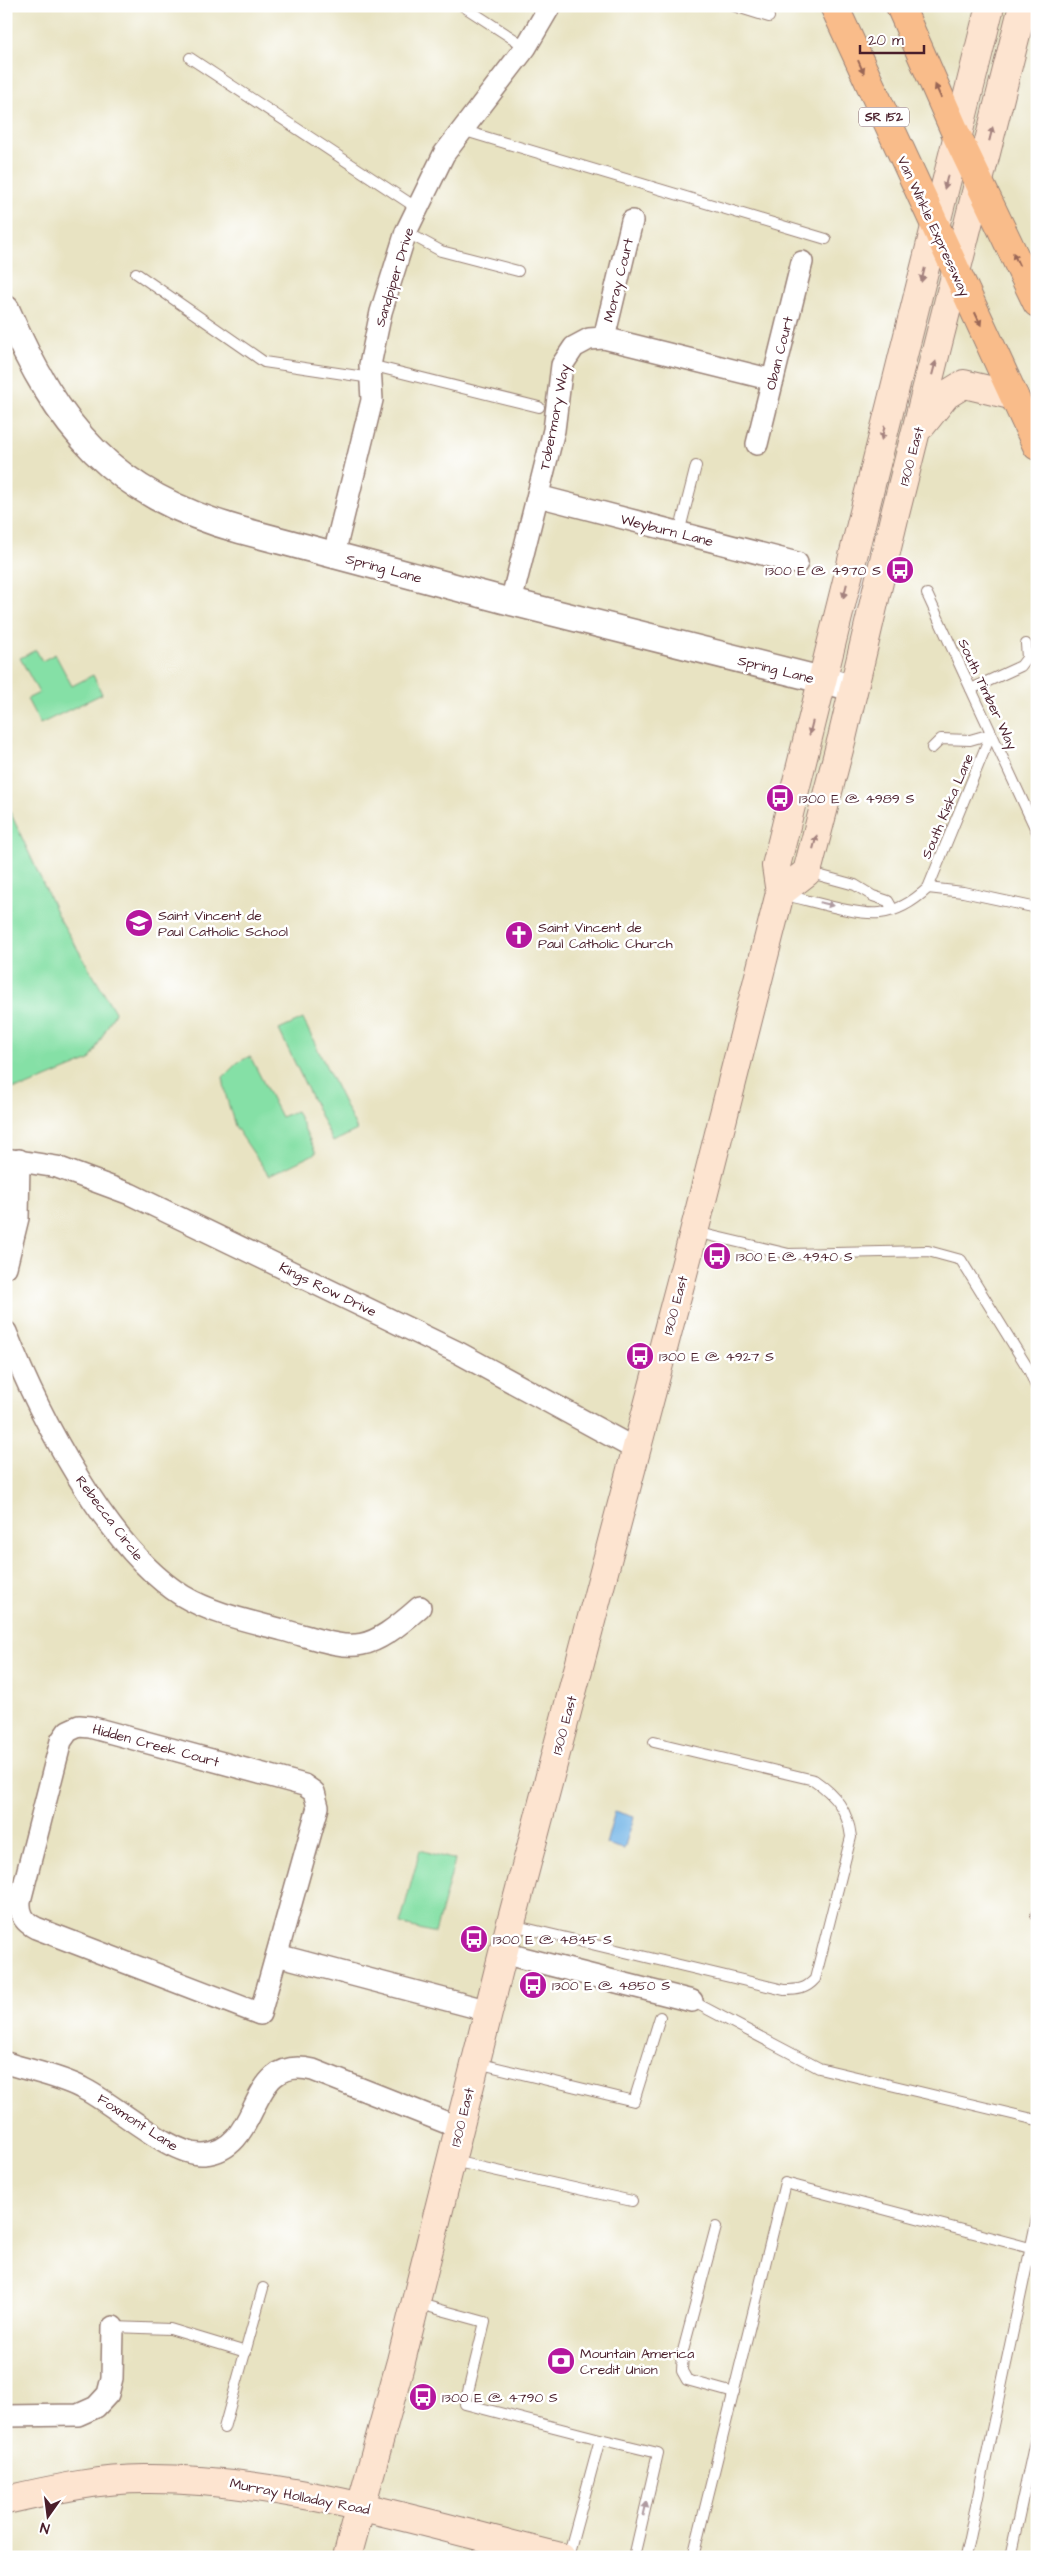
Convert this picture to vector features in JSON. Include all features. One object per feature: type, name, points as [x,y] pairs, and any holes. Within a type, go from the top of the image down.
[{"type":"main road","name":"Van Winkle Expressway","points":[[834,6],[1037,446]]},
{"type":"main road","points":[[900,6],[957,136],[1037,303]]},
{"type":"main road","name":"1300 East","points":[[347,2557],[362,2508],[503,1953],[694,1232],[780,893],[776,866],[824,681],[990,6]]},
{"type":"main road","name":"1300 East","points":[[807,872],[1023,6]]},
{"type":"main road","points":[[917,432],[946,396],[964,384],[973,384],[1014,396]]},
{"type":"main road","points":[[780,893],[807,872]]},
{"type":"main road","name":"Murray Holladay Road","points":[[6,2500],[66,2487],[143,2478],[227,2482],[314,2496],[561,2557]]},
{"type":"street","name":"Sandpiper Drive","points":[[334,554],[372,400],[371,372],[381,312],[406,232],[440,163],[462,130],[526,48],[550,6]]},
{"type":"street","name":"Moray Court","points":[[604,338],[632,222]]},
{"type":"street","name":"Oban Court","points":[[757,444],[802,262]]},
{"type":"street","name":"Spring Lane","points":[[6,309],[39,375],[69,422],[92,449],[131,483],[164,503],[200,518],[511,602],[854,688]]},
{"type":"street","name":"Tobermory Way","points":[[511,602],[554,430],[564,358],[581,342],[597,337],[604,338],[773,380]]},
{"type":"street","name":"Weyburn Lane","points":[[538,496],[797,563]]},
{"type":"street","points":[[6,1267],[18,1218],[13,1160]]},
{"type":"street","name":"Kings Row Drive","points":[[13,1160],[57,1167],[130,1194],[450,1348],[637,1450]]},
{"type":"street","name":"Rebecca Circle","points":[[6,1332],[36,1401],[79,1477],[128,1546],[154,1574],[183,1595],[225,1614],[333,1643],[354,1646],[365,1645],[386,1636],[420,1607]]},
{"type":"street","name":"Hidden Creek Court","points":[[79,1726],[90,1727],[304,1785],[314,1792],[318,1807],[277,1955],[260,2014],[36,1928],[24,1921],[19,1908],[20,1901],[60,1741],[68,1731],[79,1726]]},
{"type":"street","points":[[503,1953],[692,2001]]},
{"type":"street","points":[[277,1955],[489,2011]]},
{"type":"street","name":"Foxmont Lane","points":[[6,2063],[81,2087],[174,2146],[198,2154],[222,2149],[236,2139],[268,2081],[280,2072],[296,2067],[313,2070],[460,2128]]},
{"type":"street","points":[[6,2416],[78,2415],[96,2407],[108,2394],[112,2378],[113,2327]]},
{"type":"lane","points":[[463,6],[526,48]]},
{"type":"lane","points":[[734,6],[769,18]]},
{"type":"lane","points":[[190,58],[417,208]]},
{"type":"lane","points":[[462,130],[826,239]]},
{"type":"lane","points":[[406,232],[441,251],[518,271]]},
{"type":"lane","points":[[136,273],[264,362],[371,372],[539,407]]},
{"type":"lane","points":[[679,533],[696,466]]},
{"type":"lane","name":"South Timber Way","points":[[927,594],[1037,832]]},
{"type":"lane","points":[[971,689],[1021,666],[1027,658],[1026,644]]},
{"type":"lane","points":[[932,748],[941,739],[970,740],[991,734]]},
{"type":"lane","name":"South Kiska Lane","points":[[928,888],[991,734]]},
{"type":"lane","points":[[807,872],[855,885],[873,896],[888,901],[893,910]]},
{"type":"lane","points":[[780,893],[855,911],[879,914],[914,901],[928,888],[963,892],[1037,908]]},
{"type":"lane","points":[[694,1232],[789,1254],[928,1251],[962,1260],[1029,1370],[1037,1388]]},
{"type":"lane","points":[[511,1924],[784,1990],[798,1990],[808,1986],[815,1979],[851,1837],[849,1822],[842,1806],[830,1791],[814,1780],[654,1742]]},
{"type":"lane","points":[[692,2001],[819,2068],[1037,2120]]},
{"type":"lane","points":[[476,2063],[634,2102],[660,2016]]},
{"type":"lane","points":[[451,2161],[632,2202]]},
{"type":"lane","points":[[693,2557],[785,2183],[1030,2248]]},
{"type":"lane","points":[[965,2557],[1037,2218]]},
{"type":"lane","points":[[716,2227],[683,2351],[682,2371],[687,2380],[734,2393]]},
{"type":"lane","points":[[224,2428],[263,2288]]},
{"type":"lane","points":[[415,2303],[485,2322],[465,2404],[658,2453],[634,2557]]},
{"type":"lane","points":[[113,2327],[170,2329],[246,2352]]},
{"type":"lane","points":[[1010,2557],[1037,2432]]},
{"type":"lane","points":[[568,2557],[600,2439]]},
{"type":"green space","points":[[36,650],[42,661],[55,654],[72,686],[93,675],[102,694],[40,724],[27,699],[39,693],[20,658]]},
{"type":"green space","points":[[6,803],[58,916],[115,1012],[90,1060],[24,1087],[6,1089]]},
{"type":"green space","points":[[303,1019],[357,1130],[333,1142],[279,1030]]},
{"type":"green space","points":[[250,1056],[281,1117],[296,1111],[316,1153],[269,1176],[235,1126],[226,1096],[223,1077],[237,1063]]},
{"type":"green space","points":[[420,1850],[455,1860],[435,1933],[400,1924]]},
{"type":"water","points":[[615,1811],[634,1817],[624,1849],[606,1844]]},
{"type":"place","name":"1300 E @ 4970 S","points":[[900,570]]},
{"type":"place","name":"1300 E @ 4989 S","points":[[780,798]]},
{"type":"place","name":"Saint Vincent de Paul Catholic School","points":[[139,923]]},
{"type":"place","name":"Saint Vincent de Paul Catholic Church","points":[[519,935]]},
{"type":"place","name":"1300 E @ 4940 S","points":[[717,1256]]},
{"type":"place","name":"1300 E @ 4927 S","points":[[640,1356]]},
{"type":"place","name":"1300 E @ 4845 S","points":[[474,1939]]},
{"type":"place","name":"1300 E @ 4850 S","points":[[533,1985]]},
{"type":"place","name":"Mountain America Credit Union","points":[[561,2361]]},
{"type":"place","name":"1300 E @ 4790 S","points":[[423,2397]]}]
